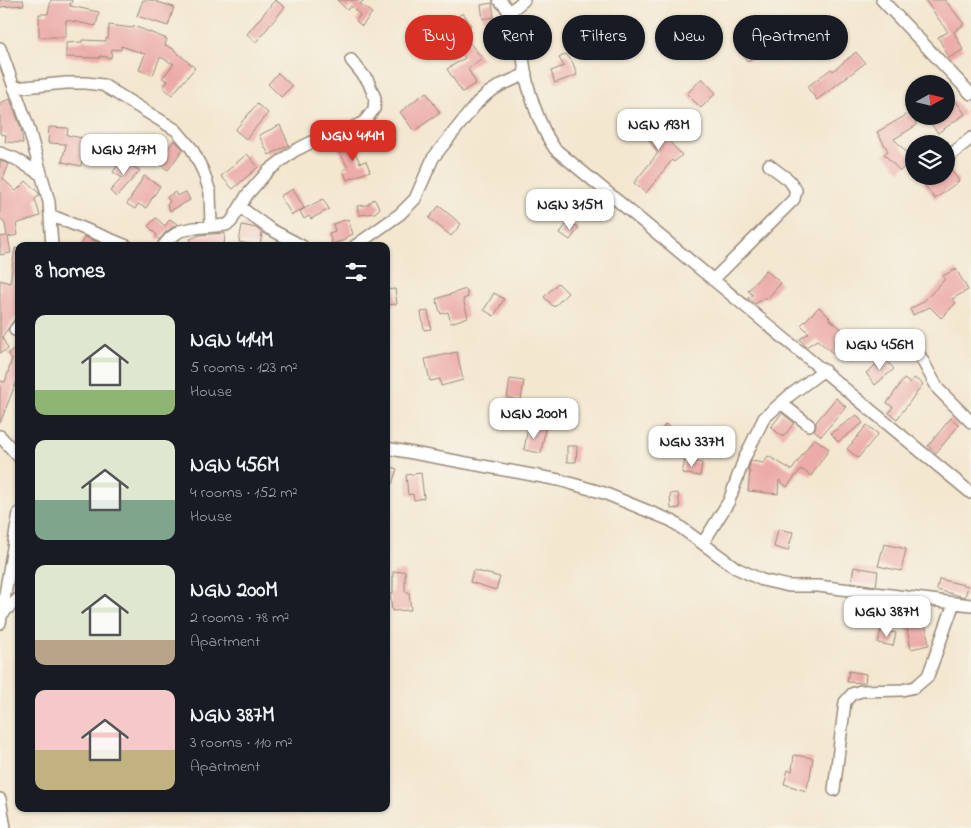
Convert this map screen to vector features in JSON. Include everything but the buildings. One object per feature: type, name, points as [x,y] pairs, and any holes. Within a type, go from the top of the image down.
[{"type":"street","points":[[499,0],[510,12],[517,30],[526,74],[542,129],[555,149],[971,492]]},
{"type":"street","points":[[510,12],[524,0]]},
{"type":"street","points":[[882,0],[971,94]]},
{"type":"street","points":[[0,48],[28,126],[49,202],[52,242]]},
{"type":"street","points":[[166,242],[180,231],[226,225],[231,222],[247,195],[268,171],[294,151],[314,141],[337,135],[364,122],[374,109],[374,98],[368,80],[351,60]]},
{"type":"street","points":[[361,242],[400,214],[415,199],[433,158],[477,103],[501,85],[526,74]]},
{"type":"street","points":[[14,88],[66,83],[86,83],[104,86],[176,130],[192,150],[203,171],[210,192],[212,226]]},
{"type":"street","points":[[955,152],[971,138]]},
{"type":"street","points":[[0,153],[16,159],[40,174]]},
{"type":"street","points":[[713,280],[794,199],[796,190],[789,180],[769,165]]},
{"type":"street","points":[[240,207],[270,229],[294,242]]},
{"type":"street","points":[[50,215],[117,242]]},
{"type":"street","points":[[920,356],[938,389],[971,422]]},
{"type":"street","points":[[703,542],[729,500],[744,459],[764,418],[824,370]]},
{"type":"street","points":[[781,403],[809,426]]},
{"type":"street","points":[[0,436],[15,453]]},
{"type":"street","points":[[390,449],[559,480],[604,493],[672,522],[703,542],[736,568],[762,580],[789,586],[818,586],[971,605]]},
{"type":"street","points":[[1,618],[15,535]]},
{"type":"street","points":[[834,790],[845,702],[852,694],[861,691],[902,690],[915,687],[928,676],[954,603]]},
{"type":"street","points":[[1,618],[15,605]]},
{"type":"street","points":[[0,799],[5,828]]}]
